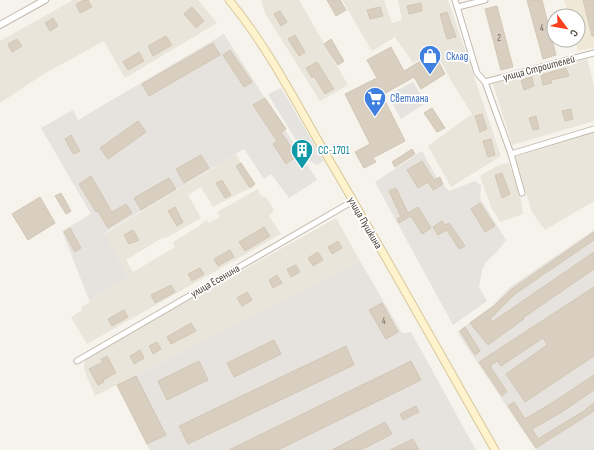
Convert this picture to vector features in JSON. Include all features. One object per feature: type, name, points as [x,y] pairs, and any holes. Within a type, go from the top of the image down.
[{"type":"main road","name":"улица Пушкина","points":[[228,0],[243,17],[260,42],[353,201],[495,450]]},
{"type":"street","points":[[0,25],[45,0]]},
{"type":"street","points":[[455,0],[477,73],[485,82],[511,154],[522,193]]},
{"type":"street","points":[[458,7],[485,0]]},
{"type":"street","name":"улица Строителей","points":[[485,82],[594,53]]},
{"type":"street","points":[[511,154],[594,129]]},
{"type":"street","name":"улица Есенина","points":[[77,361],[353,201]]},
{"type":"shaded area","points":[[73,0],[198,0],[217,23],[125,78],[104,41],[42,75],[0,103],[0,41]]},
{"type":"shaded area","points":[[261,0],[299,0],[348,85],[320,101],[265,13]]},
{"type":"shaded area","points":[[342,0],[384,0],[392,23],[402,20],[398,0],[448,0],[501,156],[451,187],[428,146],[472,114],[435,51],[413,63],[395,37],[372,51]]},
{"type":"shaded area","points":[[564,0],[594,0],[594,47],[578,51],[577,48],[586,48],[586,8],[566,8]]},
{"type":"shaded area","points":[[224,34],[317,180],[289,198],[271,174],[264,179],[244,149],[104,233],[128,277],[89,300],[62,231],[91,214],[41,128],[73,110],[78,120]]},
{"type":"shaded area","points":[[587,59],[594,85],[594,121],[512,145],[493,84]]},
{"type":"shaded area","points":[[413,82],[426,103],[401,119],[388,95]]},
{"type":"shaded area","points":[[281,88],[324,161],[317,165],[308,160],[268,94]]},
{"type":"shaded area","points":[[594,133],[594,201],[545,230],[532,212],[515,157]]},
{"type":"shaded area","points":[[422,151],[437,178],[449,191],[475,181],[481,185],[480,198],[506,240],[497,252],[486,262],[482,270],[479,287],[487,301],[453,325],[375,182]]},
{"type":"shaded area","points":[[236,154],[241,163],[236,166],[250,188],[213,207],[201,187],[188,195],[201,218],[166,238],[162,238],[126,260],[133,272],[175,247],[173,242],[207,220],[209,223],[220,217],[217,212],[258,189],[261,196],[266,197],[274,210],[269,216],[281,234],[87,344],[71,317],[82,310],[81,307],[90,302],[89,300],[128,277],[104,234]]},
{"type":"shaded area","points":[[509,163],[521,199],[523,214],[500,222],[491,207],[480,176],[499,165]]},
{"type":"shaded area","points":[[336,218],[360,261],[95,396],[85,372],[84,365],[86,358]]},
{"type":"shaded area","points":[[594,230],[594,450],[536,450],[457,332],[492,306],[510,287]]},
{"type":"shaded area","points":[[360,261],[402,333],[411,332],[476,450],[150,450],[117,385]]},
{"type":"building","points":[[84,0],[88,0],[92,7],[80,13],[76,4]]},
{"type":"building","points":[[327,0],[340,0],[346,10],[336,16]]},
{"type":"building","points":[[527,0],[542,0],[546,16],[546,48],[554,48],[556,55],[543,59]]},
{"type":"building","points":[[583,0],[594,0],[594,36],[592,36]]},
{"type":"building","points":[[421,3],[422,11],[409,14],[407,6]]},
{"type":"building","points":[[497,6],[513,67],[501,70],[485,9]]},
{"type":"building","points":[[192,7],[204,21],[196,28],[184,14]]},
{"type":"building","points":[[380,7],[383,16],[370,19],[367,10]]},
{"type":"building","points":[[280,11],[287,22],[281,26],[274,14]]},
{"type":"building","points":[[447,12],[456,37],[447,39],[440,14]]},
{"type":"building","points":[[53,18],[58,26],[50,31],[45,23]]},
{"type":"building","points":[[295,35],[305,52],[299,56],[288,39]]},
{"type":"building","points":[[166,36],[172,45],[153,56],[148,46]]},
{"type":"building","points":[[17,39],[22,46],[12,52],[8,44]]},
{"type":"building","points":[[331,39],[344,61],[338,65],[324,44]]},
{"type":"building","points":[[213,43],[220,55],[149,96],[142,84]]},
{"type":"building","points":[[391,47],[404,71],[434,53],[445,74],[421,89],[414,77],[382,95],[405,141],[373,158],[376,162],[364,168],[355,152],[370,144],[345,94],[377,78],[367,60]]},
{"type":"building","points":[[230,50],[252,82],[244,87],[223,55]]},
{"type":"building","points":[[139,52],[144,61],[128,70],[123,62]]},
{"type":"building","points":[[317,62],[334,89],[325,94],[314,76],[312,78],[306,68]]},
{"type":"building","points":[[566,68],[569,76],[551,80],[552,83],[543,85],[541,75]]},
{"type":"building","points":[[532,77],[534,86],[524,90],[521,80]]},
{"type":"building","points":[[265,98],[286,129],[281,132],[297,156],[286,164],[273,144],[277,141],[253,105]]},
{"type":"building","points":[[432,108],[445,128],[437,132],[424,113]]},
{"type":"building","points":[[571,109],[573,119],[565,121],[562,111]]},
{"type":"building","points":[[482,114],[487,129],[480,132],[475,116]]},
{"type":"building","points":[[536,116],[539,129],[533,130],[529,118]]},
{"type":"building","points":[[138,121],[146,132],[108,159],[100,148]]},
{"type":"building","points":[[71,135],[80,151],[73,154],[65,139]]},
{"type":"building","points":[[491,139],[495,155],[488,157],[483,141]]},
{"type":"building","points":[[412,149],[415,154],[395,167],[392,162]]},
{"type":"building","points":[[201,155],[209,168],[184,183],[176,169]]},
{"type":"building","points":[[422,161],[434,180],[440,177],[443,184],[433,190],[428,182],[418,188],[407,170]]},
{"type":"building","points":[[241,163],[255,184],[250,188],[236,166]]},
{"type":"building","points":[[502,173],[510,194],[502,198],[495,175]]},
{"type":"building","points":[[91,176],[112,212],[126,204],[132,213],[108,228],[98,211],[96,212],[79,184]]},
{"type":"building","points":[[169,178],[176,189],[141,210],[134,198]]},
{"type":"building","points":[[222,180],[231,195],[225,198],[216,183]]},
{"type":"building","points":[[396,188],[408,213],[418,207],[431,228],[422,234],[411,216],[399,223],[397,219],[401,217],[389,191]]},
{"type":"building","points":[[61,193],[71,211],[66,214],[55,196]]},
{"type":"building","points":[[40,197],[55,223],[28,240],[12,214]]},
{"type":"building","points":[[480,203],[495,226],[485,232],[471,209]]},
{"type":"building","points":[[175,207],[183,222],[177,226],[168,211]]},
{"type":"building","points":[[442,221],[445,225],[449,223],[465,246],[459,249],[447,230],[438,235],[433,227]]},
{"type":"building","points":[[264,227],[270,236],[245,251],[239,242]]},
{"type":"building","points":[[70,228],[81,248],[75,252],[64,232]]},
{"type":"building","points":[[133,230],[139,240],[129,244],[124,235]]},
{"type":"building","points":[[594,232],[594,240],[515,294],[490,319],[492,322],[594,252],[594,269],[523,318],[524,319],[488,345],[470,323],[494,306],[512,289]]},
{"type":"building","points":[[338,241],[342,248],[332,254],[328,247]]},
{"type":"building","points":[[230,250],[234,257],[218,266],[214,259]]},
{"type":"building","points":[[318,252],[323,260],[313,266],[308,258]]},
{"type":"building","points":[[296,265],[300,272],[291,277],[287,269]]},
{"type":"building","points":[[200,268],[204,274],[192,281],[188,274]]},
{"type":"building","points":[[277,275],[282,283],[273,288],[269,280]]},
{"type":"building","points":[[171,285],[175,292],[155,303],[151,295]]},
{"type":"building","points":[[594,287],[594,356],[525,402],[506,374],[547,345],[543,338],[501,366],[497,361],[490,366],[507,392],[502,396],[479,362]]},
{"type":"building","points":[[247,292],[252,300],[242,306],[237,298]]},
{"type":"building","points":[[382,303],[398,332],[386,339],[369,310]]},
{"type":"building","points":[[124,310],[128,317],[112,326],[108,319]]},
{"type":"building","points":[[191,323],[196,331],[171,344],[167,337]]},
{"type":"building","points":[[465,327],[480,351],[475,355],[460,331]]},
{"type":"building","points":[[274,340],[281,354],[234,377],[227,363]]},
{"type":"building","points":[[157,342],[161,349],[153,354],[149,346]]},
{"type":"building","points":[[346,346],[354,365],[188,444],[179,426]]},
{"type":"building","points":[[140,350],[144,358],[134,364],[130,356]]},
{"type":"building","points":[[107,356],[116,373],[103,380],[104,382],[98,385],[89,369],[103,362],[101,359]]},
{"type":"building","points":[[199,361],[208,380],[167,400],[158,381]]},
{"type":"building","points":[[411,361],[421,380],[278,450],[229,450]]},
{"type":"building","points":[[594,375],[594,390],[562,412],[532,429],[538,439],[587,409],[594,403],[594,411],[536,448],[508,406],[514,402],[525,419]]},
{"type":"building","points":[[136,376],[166,435],[147,444],[117,385]]},
{"type":"building","points":[[416,406],[419,412],[403,420],[400,414]]},
{"type":"building","points":[[385,422],[392,434],[361,450],[332,450]]},
{"type":"building","points":[[413,439],[419,450],[390,450]]},
{"type":"place","name":"Склад","points":[[430,76]]},
{"type":"place","name":"Светлана","points":[[375,118]]},
{"type":"place","name":"СС-1701","points":[[302,170]]}]
